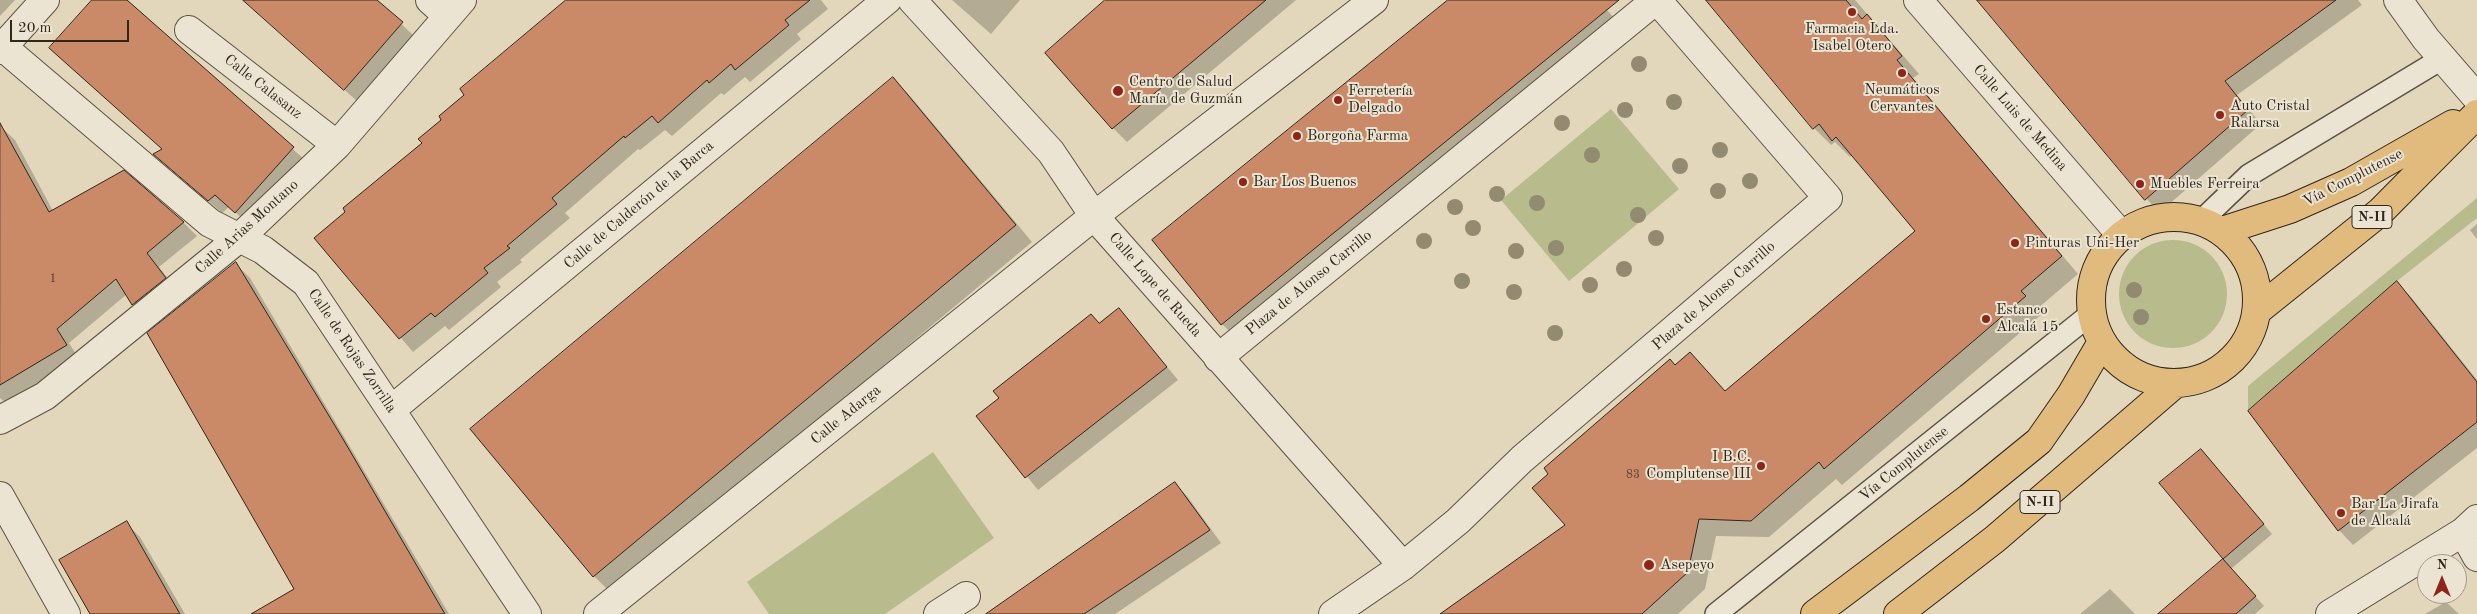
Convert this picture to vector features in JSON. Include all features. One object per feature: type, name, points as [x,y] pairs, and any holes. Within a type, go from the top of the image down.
[{"type":"main road","name":"Vía Complutense","points":[[2211,226],[2290,209],[2351,182],[2477,112]]},
{"type":"main road","name":"Vía Complutense","points":[[2258,310],[2380,212],[2477,112]]},
{"type":"main road","name":"N-II","points":[[2170,216],[2211,226],[2242,250],[2256,281],[2258,310],[2248,339],[2234,358],[2207,377],[2176,383],[2145,378],[2120,364],[2102,342],[2092,314],[2092,287],[2100,262],[2122,236],[2141,223],[2170,216]]},
{"type":"main road","points":[[1815,614],[1969,498],[2039,441],[2071,395],[2102,342]]},
{"type":"main road","name":"N-II","points":[[1898,614],[1995,539],[2090,460],[2176,383]]},
{"type":"street","points":[[2,49],[45,0]]},
{"type":"street","name":"Calle de Calderón de la Barca","points":[[391,410],[887,0]]},
{"type":"street","name":"Calle Lope de Rueda","points":[[912,0],[1051,152],[1094,216],[1403,566]]},
{"type":"street","name":"Calle Adarga","points":[[598,614],[1094,216],[1374,0]]},
{"type":"street","name":"Plaza de Alonso Carrillo","points":[[1218,358],[1656,0],[1828,198],[1522,459],[1458,520],[1403,566]]},
{"type":"street","name":"Calle Luis de Medina","points":[[1918,0],[2122,236]]},
{"type":"street","points":[[2398,0],[2426,39],[2477,98]]},
{"type":"street","name":"Calle Arias Montano","points":[[0,420],[45,396],[238,238],[337,144],[447,5]]},
{"type":"street","name":"Calle Calasanz","points":[[189,30],[337,144]]},
{"type":"street","name":"Calle de Rojas Zorrilla","points":[[2,49],[210,223],[263,250],[306,283],[527,614]]},
{"type":"street","points":[[0,496],[66,614]]},
{"type":"street","points":[[2330,614],[2470,525],[2477,557]]},
{"type":"street","points":[[1333,614],[1403,566]]},
{"type":"street","points":[[938,614],[966,596]]},
{"type":"lane","points":[[2211,226],[2249,175],[2443,58]]},
{"type":"lane","name":"Vía Complutense","points":[[1716,614],[2092,314]]},
{"type":"green space","points":[[1611,109],[1679,189],[1569,281],[1501,200]]},
{"type":"green space","points":[[2477,198],[2477,218],[2397,281],[2248,411],[2248,386]]},
{"type":"green space","points":[[2173,240],[2194,244],[2211,256],[2223,273],[2227,294],[2223,315],[2211,332],[2194,344],[2173,348],[2152,344],[2135,332],[2123,315],[2119,294],[2123,273],[2135,256],[2152,244]]},
{"type":"green space","points":[[933,452],[994,538],[885,614],[769,614],[747,582]]},
{"type":"building","points":[[92,0],[127,0],[294,147],[235,213],[215,195],[208,201],[153,154],[162,149],[49,48]]},
{"type":"building","points":[[243,0],[377,0],[403,22],[344,90]]},
{"type":"building","points":[[566,0],[810,0],[785,20],[789,25],[735,70],[731,64],[709,83],[707,80],[658,123],[652,116],[625,138],[624,136],[552,198],[557,204],[507,246],[510,248],[484,268],[488,273],[435,317],[431,313],[399,339],[314,238],[345,212],[343,208],[422,143],[418,139],[441,120],[439,116],[464,95],[460,89]]},
{"type":"building","name":"Centro de Salud María de Guzmán","points":[[1105,0],[1266,0],[1112,129],[1045,53]]},
{"type":"building","points":[[1448,0],[1619,0],[1221,325],[1152,240]]},
{"type":"building","points":[[1706,0],[1846,0],[1862,19],[1867,14],[1902,56],[1897,60],[2062,256],[2021,291],[2026,296],[1824,469],[1819,462],[1751,521],[1699,519],[1688,572],[1642,614],[1440,614],[1565,525],[1532,488],[1548,474],[1544,468],[1670,359],[1675,365],[1690,352],[1725,391],[1915,231],[1836,137],[1832,141],[1819,124],[1813,129]]},
{"type":"building","points":[[1977,0],[2336,0],[2225,81],[2248,110],[2145,200]]},
{"type":"building","points":[[893,77],[1016,225],[593,577],[470,429]]},
{"type":"building","points":[[0,123],[49,212],[124,170],[184,222],[147,253],[166,278],[132,305],[116,279],[57,329],[67,345],[0,385]]},
{"type":"building","points":[[236,262],[343,439],[445,614],[251,614],[294,589],[147,333]]},
{"type":"building","points":[[2397,281],[2477,382],[2477,422],[2338,531],[2248,411]]},
{"type":"building","points":[[1119,308],[1167,367],[1025,478],[976,416],[999,398],[993,391],[1091,314],[1099,323]]},
{"type":"building","points":[[2201,449],[2264,524],[2223,559],[2159,483]]},
{"type":"building","points":[[1175,482],[1210,530],[1084,614],[986,614]]},
{"type":"building","points":[[127,521],[180,614],[90,614],[59,560]]},
{"type":"building","points":[[2223,559],[2256,596],[2236,614],[2158,614]]},
{"type":"place","name":"Farmacia Lda. Isabel Otero","points":[[1852,12]]},
{"type":"place","name":"Neumáticos Cervantes","points":[[1902,73]]},
{"type":"place","name":"Centro de Salud María de Guzmán","points":[[1118,91]]},
{"type":"place","name":"Ferretería Delgado","points":[[1338,100]]},
{"type":"place","name":"Auto Cristal Ralarsa","points":[[2220,115]]},
{"type":"place","name":"Borgoña Farma","points":[[1297,136]]},
{"type":"place","name":"Bar Los Buenos","points":[[1243,182]]},
{"type":"place","name":"Muebles Ferreira","points":[[2140,184]]},
{"type":"place","name":"Pinturas Uni-Her","points":[[2015,243]]},
{"type":"place","name":"Estanco Alcalá 15","points":[[1986,319]]},
{"type":"place","name":"I B.C. Complutense III","points":[[1761,466]]},
{"type":"place","name":"Bar La Jirafa de Alcalá","points":[[2341,513]]},
{"type":"place","name":"Asepeyo","points":[[1649,565]]}]
